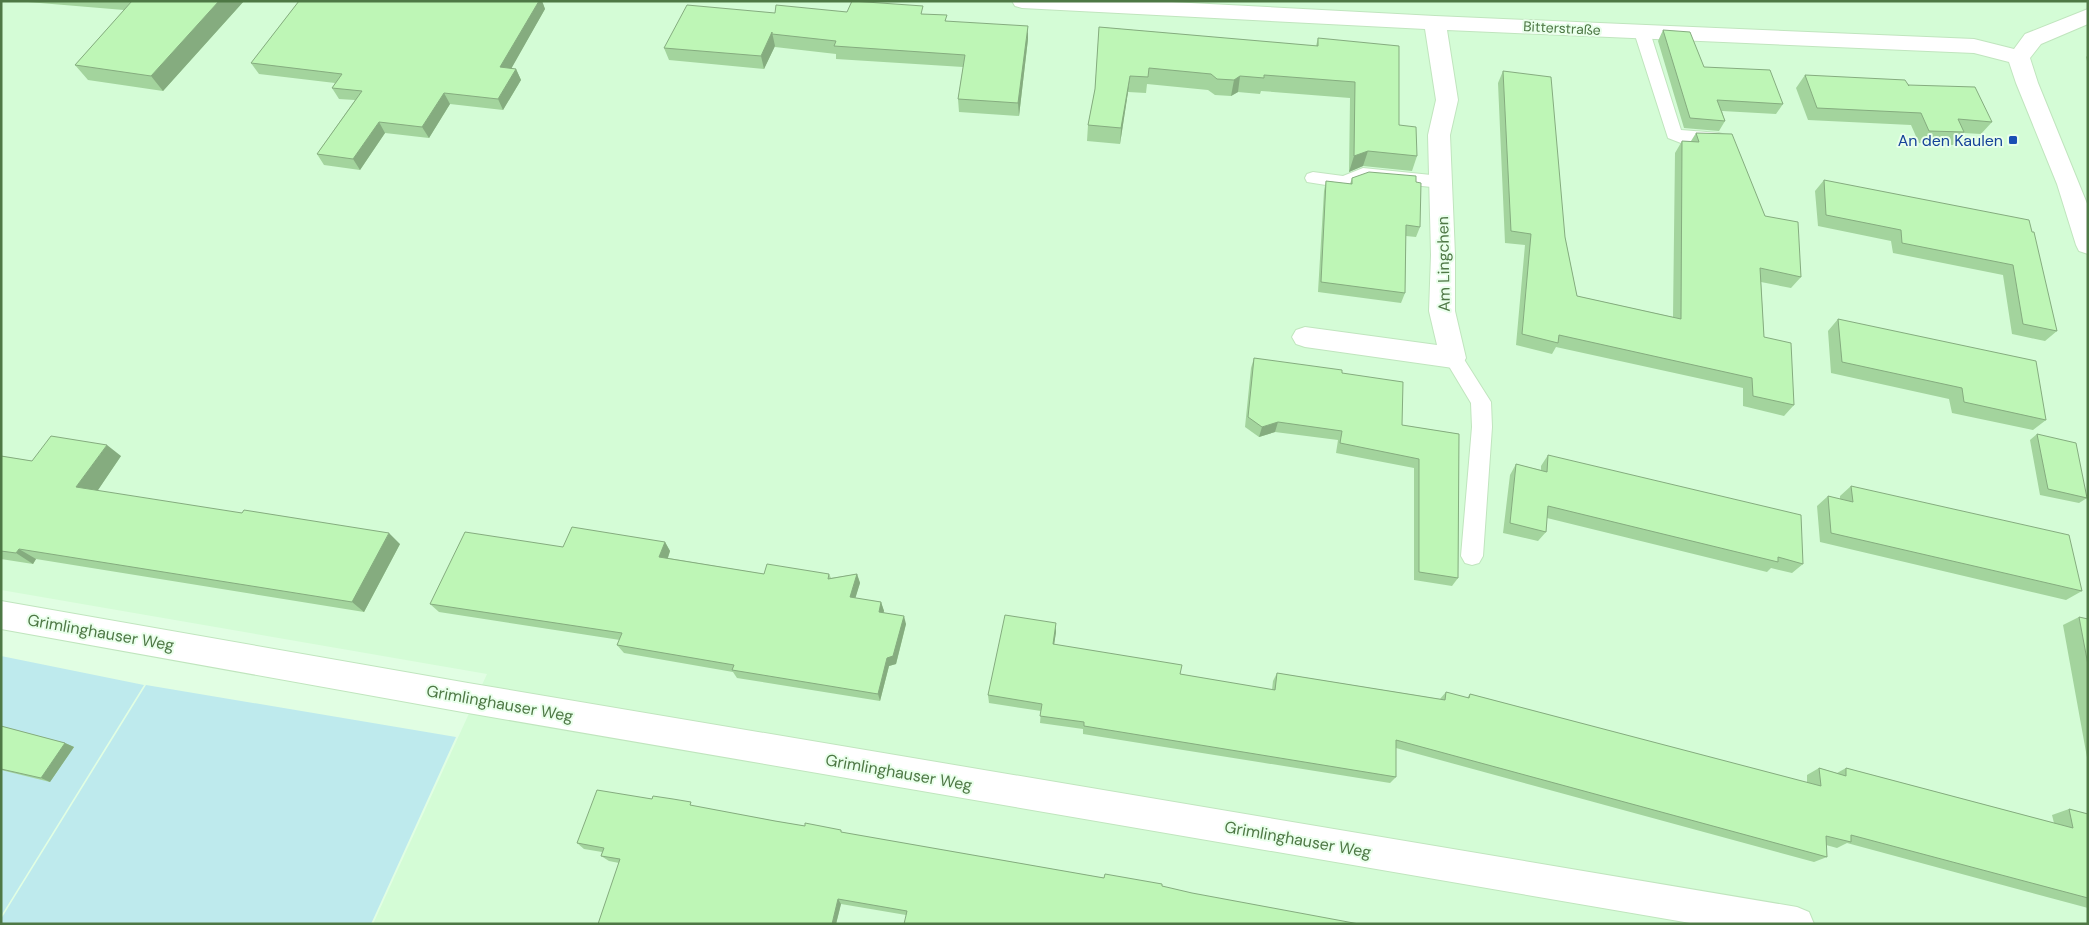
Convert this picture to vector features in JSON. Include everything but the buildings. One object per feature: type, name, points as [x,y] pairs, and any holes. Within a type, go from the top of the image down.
[{"type":"street","name":"Bitterstraße","points":[[1022,1],[1210,6],[1435,23],[1974,46],[2018,57]]},
{"type":"street","points":[[2088,16],[2033,39],[2018,57],[2024,80],[2059,160],[2088,245]]},
{"type":"street","name":"Am Lingchen","points":[[1435,23],[1448,100],[1439,135],[1442,311],[1453,358]]},
{"type":"street","points":[[1305,337],[1453,358]]},
{"type":"street","name":"Grimlinghauser Weg","points":[[1,615],[468,698],[1797,924]]},
{"type":"lane","points":[[1642,32],[1674,134],[1681,138],[1720,139]]},
{"type":"lane","points":[[1313,178],[1345,182],[1363,174],[1441,182]]},
{"type":"lane","points":[[1453,358],[1481,402],[1482,427],[1472,556]]},
{"type":"shaded area","points":[[1,1],[2088,1],[2088,924],[373,924],[487,674],[1,590]]},
{"type":"shaded area","points":[[1,656],[144,685],[1,916]]},
{"type":"shaded area","points":[[146,685],[456,737],[371,924],[1,924],[1,919]]},
{"type":"place","name":"An den Kaulen","points":[[2013,140]]}]
